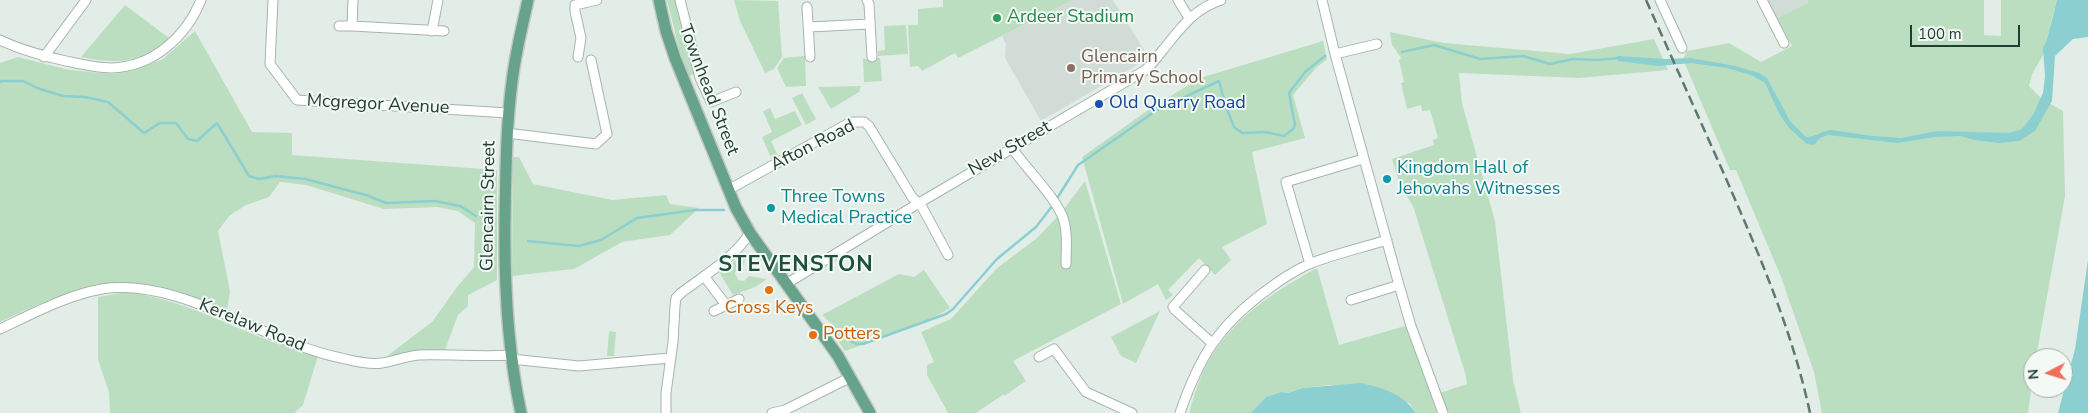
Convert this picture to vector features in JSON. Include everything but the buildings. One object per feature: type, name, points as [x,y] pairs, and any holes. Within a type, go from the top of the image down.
[{"type":"main road","name":"Glencairn Street","points":[[521,413],[511,357],[505,276],[507,133],[516,54],[528,0]]},
{"type":"main road","name":"Townhead Street","points":[[659,0],[666,31],[685,84],[728,190],[750,233],[822,332],[851,377],[870,413]]},
{"type":"street","points":[[44,56],[86,0]]},
{"type":"street","points":[[0,40],[44,56],[105,67],[138,64],[151,58],[174,41],[190,21],[201,0]]},
{"type":"street","name":"Mcgregor Avenue","points":[[274,0],[270,64],[297,100],[508,113]]},
{"type":"street","points":[[352,26],[353,0]]},
{"type":"street","points":[[432,31],[438,0]]},
{"type":"street","points":[[578,57],[581,38],[574,11],[575,5],[597,0]]},
{"type":"street","points":[[680,0],[700,78],[711,102],[736,92]]},
{"type":"street","points":[[867,0],[869,4],[872,57]]},
{"type":"street","points":[[1178,0],[1189,18]]},
{"type":"street","name":"New Street","points":[[786,284],[1148,68],[1189,18],[1203,7],[1221,0]]},
{"type":"street","points":[[1322,0],[1334,54],[1399,285],[1443,413]]},
{"type":"street","points":[[1660,0],[1682,48]]},
{"type":"street","points":[[1762,0],[1784,43]]},
{"type":"street","points":[[807,7],[810,57]]},
{"type":"street","points":[[809,26],[870,24]]},
{"type":"street","points":[[339,26],[444,31]]},
{"type":"street","points":[[1334,54],[1377,44]]},
{"type":"street","points":[[507,133],[596,144],[607,134],[591,60]]},
{"type":"street","points":[[685,84],[700,78]]},
{"type":"street","name":"Afton Road","points":[[728,190],[851,122],[861,121],[869,126],[912,197],[919,203]]},
{"type":"street","points":[[1012,148],[1064,219],[1066,226],[1066,264]]},
{"type":"street","points":[[1310,264],[1286,182],[1363,159]]},
{"type":"street","points":[[919,203],[948,254]]},
{"type":"street","points":[[666,413],[666,393],[676,298],[730,258],[742,246],[750,233]]},
{"type":"street","points":[[1180,413],[1190,384],[1212,343],[1233,318],[1257,297],[1310,264],[1387,240]]},
{"type":"street","points":[[1205,270],[1173,307],[1212,343]]},
{"type":"street","points":[[704,276],[726,305]]},
{"type":"street","points":[[1351,300],[1399,285]]},
{"type":"street","name":"Kerelaw Road","points":[[0,329],[38,311],[82,294],[102,289],[138,288],[190,302],[300,347],[365,363],[381,363],[420,355],[511,357],[579,366],[670,358]]},
{"type":"street","points":[[714,311],[739,299]]},
{"type":"street","points":[[1039,356],[1054,349],[1086,392],[1132,413]]},
{"type":"street","points":[[772,413],[786,411],[851,377]]},
{"type":"shaded area","name":"Glencairn Primary School","points":[[1073,0],[1113,0],[1149,58],[1041,121],[1005,58],[1006,44],[1002,36]]},
{"type":"shaded area","points":[[1768,0],[1808,0],[1807,3],[1777,18]]},
{"type":"green space","points":[[667,0],[675,0],[695,74],[689,76],[679,48]]},
{"type":"green space","points":[[734,0],[778,1],[782,57],[774,69],[765,73],[740,21]]},
{"type":"green space","points":[[943,0],[1073,0],[958,58],[955,53],[922,71],[918,66],[910,67],[908,25],[918,25],[918,9],[943,7]]},
{"type":"green space","points":[[1808,0],[1984,0],[1984,35],[2001,36],[2001,0],[2057,0],[2050,26],[2052,40],[2032,74],[2029,86],[2042,99],[2063,111],[2065,196],[2038,348],[2023,348],[2023,398],[2030,398],[2028,413],[1822,413],[1814,372],[1781,277],[1736,170],[1730,170],[1683,59],[1687,51],[1729,43],[1761,62],[1792,46],[1777,18],[1807,3]]},
{"type":"green space","points":[[125,5],[169,38],[149,53],[128,60],[106,61],[81,57]]},
{"type":"green space","points":[[906,25],[908,54],[878,56],[878,51],[885,50],[884,26]]},
{"type":"green space","points":[[195,31],[252,132],[292,133],[292,155],[497,170],[497,280],[468,295],[468,306],[458,315],[445,350],[418,351],[387,356],[432,322],[474,267],[475,223],[458,211],[437,207],[384,209],[306,185],[280,182],[269,197],[246,205],[229,216],[218,231],[230,291],[227,312],[165,288],[125,283],[106,284],[70,293],[34,306],[0,322],[0,63],[18,57],[69,70],[113,74],[132,71],[163,59]]},
{"type":"green space","points":[[1390,32],[1444,43],[1570,54],[1654,39],[1668,70],[1579,78],[1459,73],[1462,103],[1495,221],[1513,380],[1521,413],[1447,413],[1440,393],[1467,384],[1466,376],[1413,206],[1400,185],[1392,159],[1434,145],[1433,140],[1438,138],[1430,110],[1422,111],[1421,105],[1407,109],[1401,83],[1404,82],[1399,60],[1401,58],[1392,45]]},
{"type":"green space","points":[[1323,41],[1327,59],[1316,68],[1293,95],[1305,138],[1252,152],[1267,224],[1222,247],[1231,260],[1215,275],[1199,258],[1168,290],[1173,295],[1166,300],[1158,284],[1123,304],[1082,157],[1151,108],[1200,78]]},
{"type":"green space","points":[[805,56],[806,86],[786,87],[777,68],[784,58]]},
{"type":"green space","points":[[880,58],[882,81],[864,82],[863,59]]},
{"type":"green space","points":[[861,86],[859,92],[831,109],[818,87]]},
{"type":"green space","points":[[802,93],[816,119],[806,125],[792,98]]},
{"type":"green space","points":[[770,108],[775,119],[795,111],[802,125],[771,141],[778,156],[772,160],[762,137],[772,132],[763,111]]},
{"type":"green space","points":[[513,157],[519,157],[533,184],[612,200],[666,195],[670,204],[699,208],[670,235],[622,242],[574,269],[512,276]]},
{"type":"green space","points":[[1085,181],[1121,304],[1013,361],[1026,381],[1004,396],[1004,394],[976,413],[948,413],[927,375],[927,365],[934,362],[921,332],[951,319],[996,269],[1037,238],[1061,213]]},
{"type":"green space","points":[[746,254],[743,268],[738,269],[735,273],[738,280],[744,281],[749,276],[767,279],[755,287],[733,295],[719,272]]},
{"type":"green space","points":[[1317,268],[1339,345],[1405,326],[1439,413],[1416,413],[1409,403],[1330,385],[1303,388],[1288,393],[1281,392],[1266,397],[1251,413],[1189,413],[1203,372],[1227,335],[1240,321],[1269,297]]},
{"type":"green space","points":[[924,270],[950,308],[929,320],[845,351],[834,335],[833,325],[822,315],[899,274],[914,277]]},
{"type":"green space","points":[[128,292],[153,297],[201,312],[270,341],[318,356],[303,405],[294,413],[110,413],[109,392],[98,360],[98,297]]},
{"type":"green space","points":[[1160,311],[1136,363],[1121,356],[1111,337]]},
{"type":"green space","points":[[609,331],[616,332],[614,356],[607,356]]},
{"type":"water","points":[[2057,0],[2088,0],[2088,37],[2073,39],[2055,56],[2052,101],[2035,131],[2019,141],[1999,143],[1960,136],[1935,137],[1897,143],[1828,135],[1820,138],[1814,145],[1807,144],[1790,129],[1780,115],[1765,83],[1751,75],[1727,68],[1691,63],[1659,66],[1618,61],[1617,56],[1665,59],[1690,58],[1735,66],[1759,73],[1767,78],[1790,121],[1806,137],[1831,130],[1901,138],[1937,131],[2009,133],[2022,129],[2033,115],[2043,93],[2045,76],[2043,48],[2047,40]]},
{"type":"water","points":[[2088,260],[2088,413],[2058,413],[2062,398],[2073,398],[2073,357]]},
{"type":"water","points":[[1361,383],[1391,392],[1411,406],[1416,413],[1251,413],[1266,397],[1281,392],[1288,393],[1303,388]]},
{"type":"waterway","points":[[1402,52],[1434,45],[1480,59],[1523,56],[1550,64],[1573,59],[1621,58]]},
{"type":"waterway","points":[[1056,200],[1078,165],[1157,110],[1219,81],[1234,127],[1242,133],[1265,132],[1284,136],[1295,125],[1289,93],[1305,72],[1325,56]]},
{"type":"waterway","points":[[0,82],[23,81],[37,88],[63,96],[85,97],[108,102],[144,133],[160,123],[176,123],[188,139],[197,141],[217,123],[249,176],[259,179],[276,176],[305,179],[366,195],[386,203],[435,201],[460,206],[476,216]]},
{"type":"waterway","points":[[835,332],[856,344],[863,344],[946,314],[953,309],[997,259],[1036,227],[1053,205]]},
{"type":"waterway","points":[[528,241],[579,246],[601,240],[637,218],[695,210],[724,210]]},
{"type":"railway","points":[[1646,0],[1724,174],[1773,291],[1794,351],[1810,413]]},
{"type":"place","name":"Ardeer Stadium","points":[[997,18]]},
{"type":"place","name":"Glencairn Primary School","points":[[1071,68]]},
{"type":"place","name":"Old Quarry Road","points":[[1099,104]]},
{"type":"place","name":"Kingdom Hall of Jehovahs Witnesses","points":[[1387,179]]},
{"type":"place","name":"Three Towns Medical Practice","points":[[771,208]]},
{"type":"place","name":"Cross Keys","points":[[769,290]]},
{"type":"place","name":"Potters","points":[[813,335]]},
{"type":"district","name":"STEVENSTON","points":[[796,266]]}]
